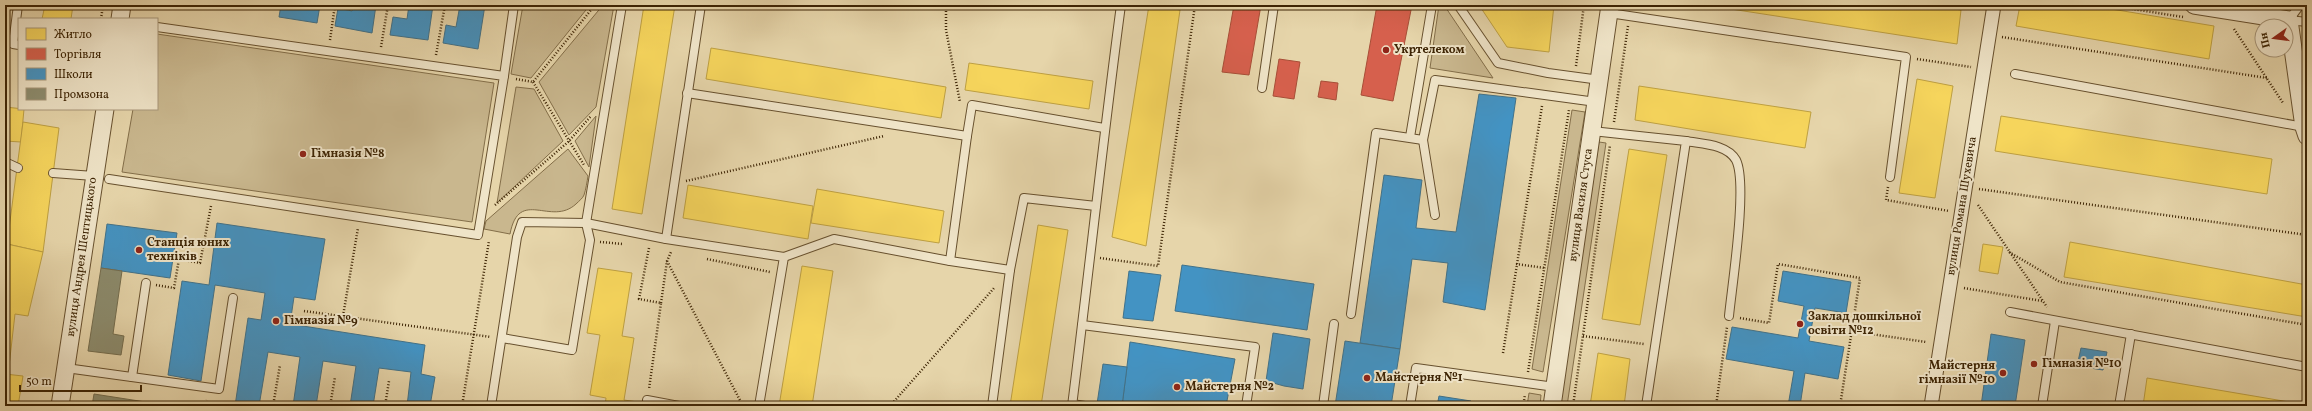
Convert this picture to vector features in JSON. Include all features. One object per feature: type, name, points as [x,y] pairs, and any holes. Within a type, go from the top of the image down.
[{"type":"street","points":[[120,18],[122,5]]},
{"type":"street","name":"вулиця Романа Шухевича","points":[[1931,406],[1994,5]]},
{"type":"street","points":[[2194,5],[2276,18]]},
{"type":"street","name":"вулиця Василя Стуса","points":[[1552,406],[1610,9]]},
{"type":"street","points":[[2294,55],[2305,131]]},
{"type":"street","name":"вулиця Андрея Шептицького","points":[[60,406],[102,177],[105,110]]},
{"type":"lane","points":[[18,5],[13,44],[18,45]]},
{"type":"lane","points":[[53,173],[102,177],[478,235],[514,5]]},
{"type":"lane","points":[[502,338],[572,350],[590,240],[586,224],[622,5]]},
{"type":"lane","points":[[666,239],[701,5]]},
{"type":"lane","points":[[1085,406],[1072,405],[1092,257],[1104,128],[1121,5]]},
{"type":"lane","points":[[1262,88],[1274,5]]},
{"type":"lane","points":[[1410,137],[1432,5]]},
{"type":"lane","points":[[1458,5],[1498,63],[1574,77],[1600,80]]},
{"type":"lane","points":[[2290,18],[2300,5]]},
{"type":"lane","points":[[1610,9],[1630,16],[1906,57],[1890,177]]},
{"type":"lane","points":[[2294,21],[2307,22]]},
{"type":"lane","points":[[158,27],[504,76]]},
{"type":"lane","points":[[2015,74],[2305,131]]},
{"type":"lane","points":[[1435,214],[1423,140],[1435,80],[1596,102]]},
{"type":"lane","points":[[687,93],[967,136]]},
{"type":"lane","points":[[950,261],[972,105],[1104,128]]},
{"type":"lane","points":[[1592,131],[1686,141],[1723,148],[1736,160],[1741,184],[1729,316]]},
{"type":"lane","points":[[1351,314],[1376,133],[1423,140]]},
{"type":"lane","points":[[1646,406],[1686,141]]},
{"type":"lane","points":[[5,162],[18,168]]},
{"type":"lane","points":[[992,406],[1010,270],[1024,198],[1096,206]]},
{"type":"lane","points":[[491,406],[518,237],[522,222],[586,224],[666,239],[784,257],[834,239],[950,261],[1010,270]]},
{"type":"lane","points":[[759,406],[784,257]]},
{"type":"lane","points":[[132,377],[146,283]]},
{"type":"lane","points":[[66,368],[219,389],[233,298]]},
{"type":"lane","points":[[2010,312],[2307,367]]},
{"type":"lane","points":[[2042,406],[2055,321]]},
{"type":"lane","points":[[1323,406],[1334,324]]},
{"type":"lane","points":[[1082,325],[1255,347],[1246,406]]},
{"type":"lane","points":[[2119,406],[2131,334]]},
{"type":"lane","points":[[1410,406],[1416,368],[1555,387]]},
{"type":"lane","points":[[647,400],[679,406]]},
{"type":"path","points":[[101,18],[103,5]]},
{"type":"path","points":[[328,51],[335,5]]},
{"type":"path","points":[[379,58],[388,5]]},
{"type":"path","points":[[435,66],[445,5]]},
{"type":"path","points":[[533,82],[595,5]]},
{"type":"path","points":[[946,5],[946,30],[959,102],[972,105]]},
{"type":"path","points":[[1092,257],[1158,266],[1195,5]]},
{"type":"path","points":[[1574,77],[1584,5]]},
{"type":"path","points":[[1573,406],[1630,16]]},
{"type":"path","points":[[2232,25],[2284,104]]},
{"type":"path","points":[[1989,35],[2267,78]]},
{"type":"path","points":[[1906,57],[1984,69]]},
{"type":"path","points":[[504,76],[533,82],[568,142],[594,179]]},
{"type":"path","points":[[1503,353],[1543,95]]},
{"type":"path","points":[[1523,406],[1570,99]]},
{"type":"path","points":[[481,217],[568,142],[607,100]]},
{"type":"path","points":[[674,183],[887,135]]},
{"type":"path","points":[[1890,177],[1886,200],[1961,213]]},
{"type":"path","points":[[1965,187],[2307,235]]},
{"type":"path","points":[[1965,187],[2055,321]]},
{"type":"path","points":[[146,283],[174,288],[179,259],[200,263],[210,206],[218,207]]},
{"type":"path","points":[[343,316],[360,216]]},
{"type":"path","points":[[350,227],[358,228]]},
{"type":"path","points":[[462,406],[472,335],[490,237]]},
{"type":"path","points":[[590,240],[627,244]]},
{"type":"path","points":[[642,246],[656,249]]},
{"type":"path","points":[[649,247],[639,298],[661,303]]},
{"type":"path","points":[[664,250],[679,253]]},
{"type":"path","points":[[647,400],[667,261],[671,252]]},
{"type":"path","points":[[2009,252],[2060,282],[2307,325]]},
{"type":"path","points":[[702,258],[772,272],[771,280]]},
{"type":"path","points":[[667,261],[743,406]]},
{"type":"path","points":[[1516,264],[1545,268]]},
{"type":"path","points":[[1716,406],[1729,316],[1769,323],[1778,264],[1860,278],[1850,331],[1840,406]]},
{"type":"path","points":[[890,406],[1010,270]]},
{"type":"path","points":[[1950,286],[2042,301]]},
{"type":"path","points":[[304,311],[502,338]]},
{"type":"path","points":[[1850,331],[1941,344]]},
{"type":"path","points":[[1583,336],[1656,345]]},
{"type":"path","points":[[273,406],[280,365]]},
{"type":"path","points":[[330,406],[335,377]]},
{"type":"path","points":[[385,406],[389,381]]},
{"type":"shaded area","points":[[523,5],[590,5],[531,78],[511,74]]},
{"type":"shaded area","points":[[603,5],[614,5],[596,107],[569,135],[539,82]]},
{"type":"shaded area","points":[[1439,5],[1444,5],[1493,78],[1430,68]]},
{"type":"shaded area","points":[[158,34],[494,83],[472,222],[122,172],[133,110],[158,110]]},
{"type":"shaded area","points":[[516,87],[534,89],[563,141],[497,203]]},
{"type":"shaded area","points":[[1572,110],[1585,112],[1543,372],[1532,369]]},
{"type":"shaded area","points":[[596,116],[589,167],[575,141]]},
{"type":"shaded area","points":[[1599,142],[1606,143],[1567,406],[1559,406]]},
{"type":"shaded area","points":[[568,149],[588,176],[584,195],[580,201],[566,210],[556,212],[528,210],[521,213],[514,220],[510,234],[484,229],[486,221]]},
{"type":"shaded area","points":[[1529,393],[1541,395],[1540,406],[1527,406]]},
{"type":"building: Житло","points":[[45,5],[73,5],[71,18],[42,18]]},
{"type":"building: Житло","points":[[644,5],[675,5],[642,214],[612,209]]},
{"type":"building: Житло","points":[[1149,5],[1180,10],[1146,246],[1112,237]]},
{"type":"building: Житло","points":[[1479,5],[1554,5],[1549,52],[1507,47]]},
{"type":"building: Житло","points":[[1705,5],[1927,5],[1961,10],[1957,44]]},
{"type":"building: Житло","points":[[2020,5],[2087,5],[2214,26],[2209,59],[2016,26]]},
{"type":"building: Житло","points":[[711,48],[946,87],[941,118],[706,79]]},
{"type":"building: Житло","points":[[969,63],[1093,81],[1089,109],[965,90]]},
{"type":"building: Житло","points":[[1917,79],[1953,86],[1935,198],[1899,193]]},
{"type":"building: Житло","points":[[1639,86],[1811,112],[1805,148],[1635,120]]},
{"type":"building: Житло","points":[[5,107],[24,110],[21,142],[5,141]]},
{"type":"building: Житло","points":[[2001,116],[2272,159],[2267,194],[1995,151]]},
{"type":"building: Житло","points":[[23,122],[59,128],[43,252],[7,244]]},
{"type":"building: Житло","points":[[1629,149],[1667,155],[1640,325],[1602,319]]},
{"type":"building: Житло","points":[[688,185],[813,206],[808,239],[683,218]]},
{"type":"building: Житло","points":[[817,189],[944,211],[939,243],[811,223]]},
{"type":"building: Житло","points":[[1038,225],[1068,230],[1041,406],[1010,406]]},
{"type":"building: Житло","points":[[2070,242],[2307,285],[2307,317],[2064,277]]},
{"type":"building: Житло","points":[[7,244],[43,252],[28,316],[15,314],[8,375],[5,374]]},
{"type":"building: Житло","points":[[1983,244],[2003,247],[1998,274],[1979,271]]},
{"type":"building: Житло","points":[[802,266],[833,271],[812,406],[779,406]]},
{"type":"building: Житло","points":[[598,268],[632,273],[622,336],[634,338],[624,400],[638,402],[638,406],[605,406],[606,398],[590,395],[600,335],[587,333]]},
{"type":"building: Житло","points":[[1598,353],[1630,359],[1624,406],[1590,406]]},
{"type":"building: Житло","points":[[5,374],[23,376],[18,406],[5,406]]},
{"type":"building: Житло","points":[[2147,378],[2307,405],[2307,406],[2143,406]]},
{"type":"building: Торгівля","points":[[1234,5],[1261,5],[1249,75],[1222,72]]},
{"type":"building: Торгівля","name":"Укртелеком","points":[[1377,5],[1412,5],[1393,101],[1361,95]]},
{"type":"building: Торгівля","points":[[1279,59],[1300,62],[1294,99],[1273,96]]},
{"type":"building: Торгівля","points":[[1321,81],[1338,83],[1336,100],[1318,97]]},
{"type":"building: Школи","points":[[281,5],[320,5],[317,23],[279,17]]},
{"type":"building: Школи","points":[[353,5],[376,5],[372,33],[335,26],[338,8],[352,11]]},
{"type":"building: Школи","points":[[409,5],[433,5],[428,40],[390,35],[393,17],[407,19]]},
{"type":"building: Школи","points":[[460,5],[485,5],[478,49],[443,43],[446,25],[456,27]]},
{"type":"building: Школи","points":[[1479,94],[1516,98],[1485,310],[1443,302],[1448,263],[1412,259],[1400,349],[1360,343],[1384,175],[1422,180],[1416,228],[1456,232]]},
{"type":"building: Школи","points":[[217,223],[325,239],[315,300],[294,297],[290,324],[425,345],[421,374],[435,377],[430,406],[407,406],[411,372],[379,368],[373,406],[350,406],[356,366],[323,361],[316,406],[293,406],[300,357],[268,352],[259,406],[235,406],[248,318],[261,320],[265,293],[215,285],[201,381],[168,375],[182,281],[209,285]]},
{"type":"building: Школи","name":"Станція юних техніків","points":[[107,224],[177,233],[170,278],[101,268]]},
{"type":"building: Школи","points":[[1182,265],[1314,284],[1307,330],[1175,311]]},
{"type":"building: Школи","points":[[1129,271],[1161,275],[1153,321],[1123,318]]},
{"type":"building: Школи","name":"Заклад дошкільної освіти №12","points":[[1783,271],[1851,282],[1846,313],[1815,308],[1809,341],[1844,347],[1838,379],[1805,373],[1800,406],[1788,406],[1794,371],[1726,359],[1732,327],[1798,338],[1804,306],[1778,301]]},
{"type":"building: Школи","points":[[1273,333],[1310,339],[1303,389],[1266,381]]},
{"type":"building: Школи","name":"Майстерня гімназії №10","points":[[1991,334],[2025,340],[2015,406],[1981,406]]},
{"type":"building: Школи","name":"Майстерня №1","points":[[1345,341],[1400,349],[1391,406],[1335,406]]},
{"type":"building: Школи","name":"Майстерня №2","points":[[1130,342],[1235,359],[1226,406],[1122,406]]},
{"type":"building: Школи","points":[[2081,348],[2107,352],[2103,370],[2077,366]]},
{"type":"building: Школи","points":[[1103,364],[1127,367],[1122,406],[1097,404]]},
{"type":"building: Школи","points":[[1439,396],[1471,401],[1471,406],[1437,406]]},
{"type":"building: Школи","points":[[1764,404],[1777,406],[1764,406]]},
{"type":"building: Промзона","points":[[101,268],[122,271],[113,334],[124,336],[121,355],[88,351]]},
{"type":"building: Промзона","points":[[94,394],[152,403],[151,406],[92,406]]},
{"type":"place","name":"Укртелеком","points":[[1386,50]]},
{"type":"place","name":"Гімназія №8","points":[[303,154]]},
{"type":"place","name":"Станція юних техніків","points":[[139,250]]},
{"type":"place","name":"Гімназія №9","points":[[276,321]]},
{"type":"place","name":"Заклад дошкільної освіти №12","points":[[1800,324]]},
{"type":"place","name":"Гімназія №10","points":[[2034,364]]},
{"type":"place","name":"Майстерня гімназії №10","points":[[2003,373]]},
{"type":"place","name":"Майстерня №1","points":[[1367,378]]},
{"type":"place","name":"Майстерня №2","points":[[1177,387]]}]
